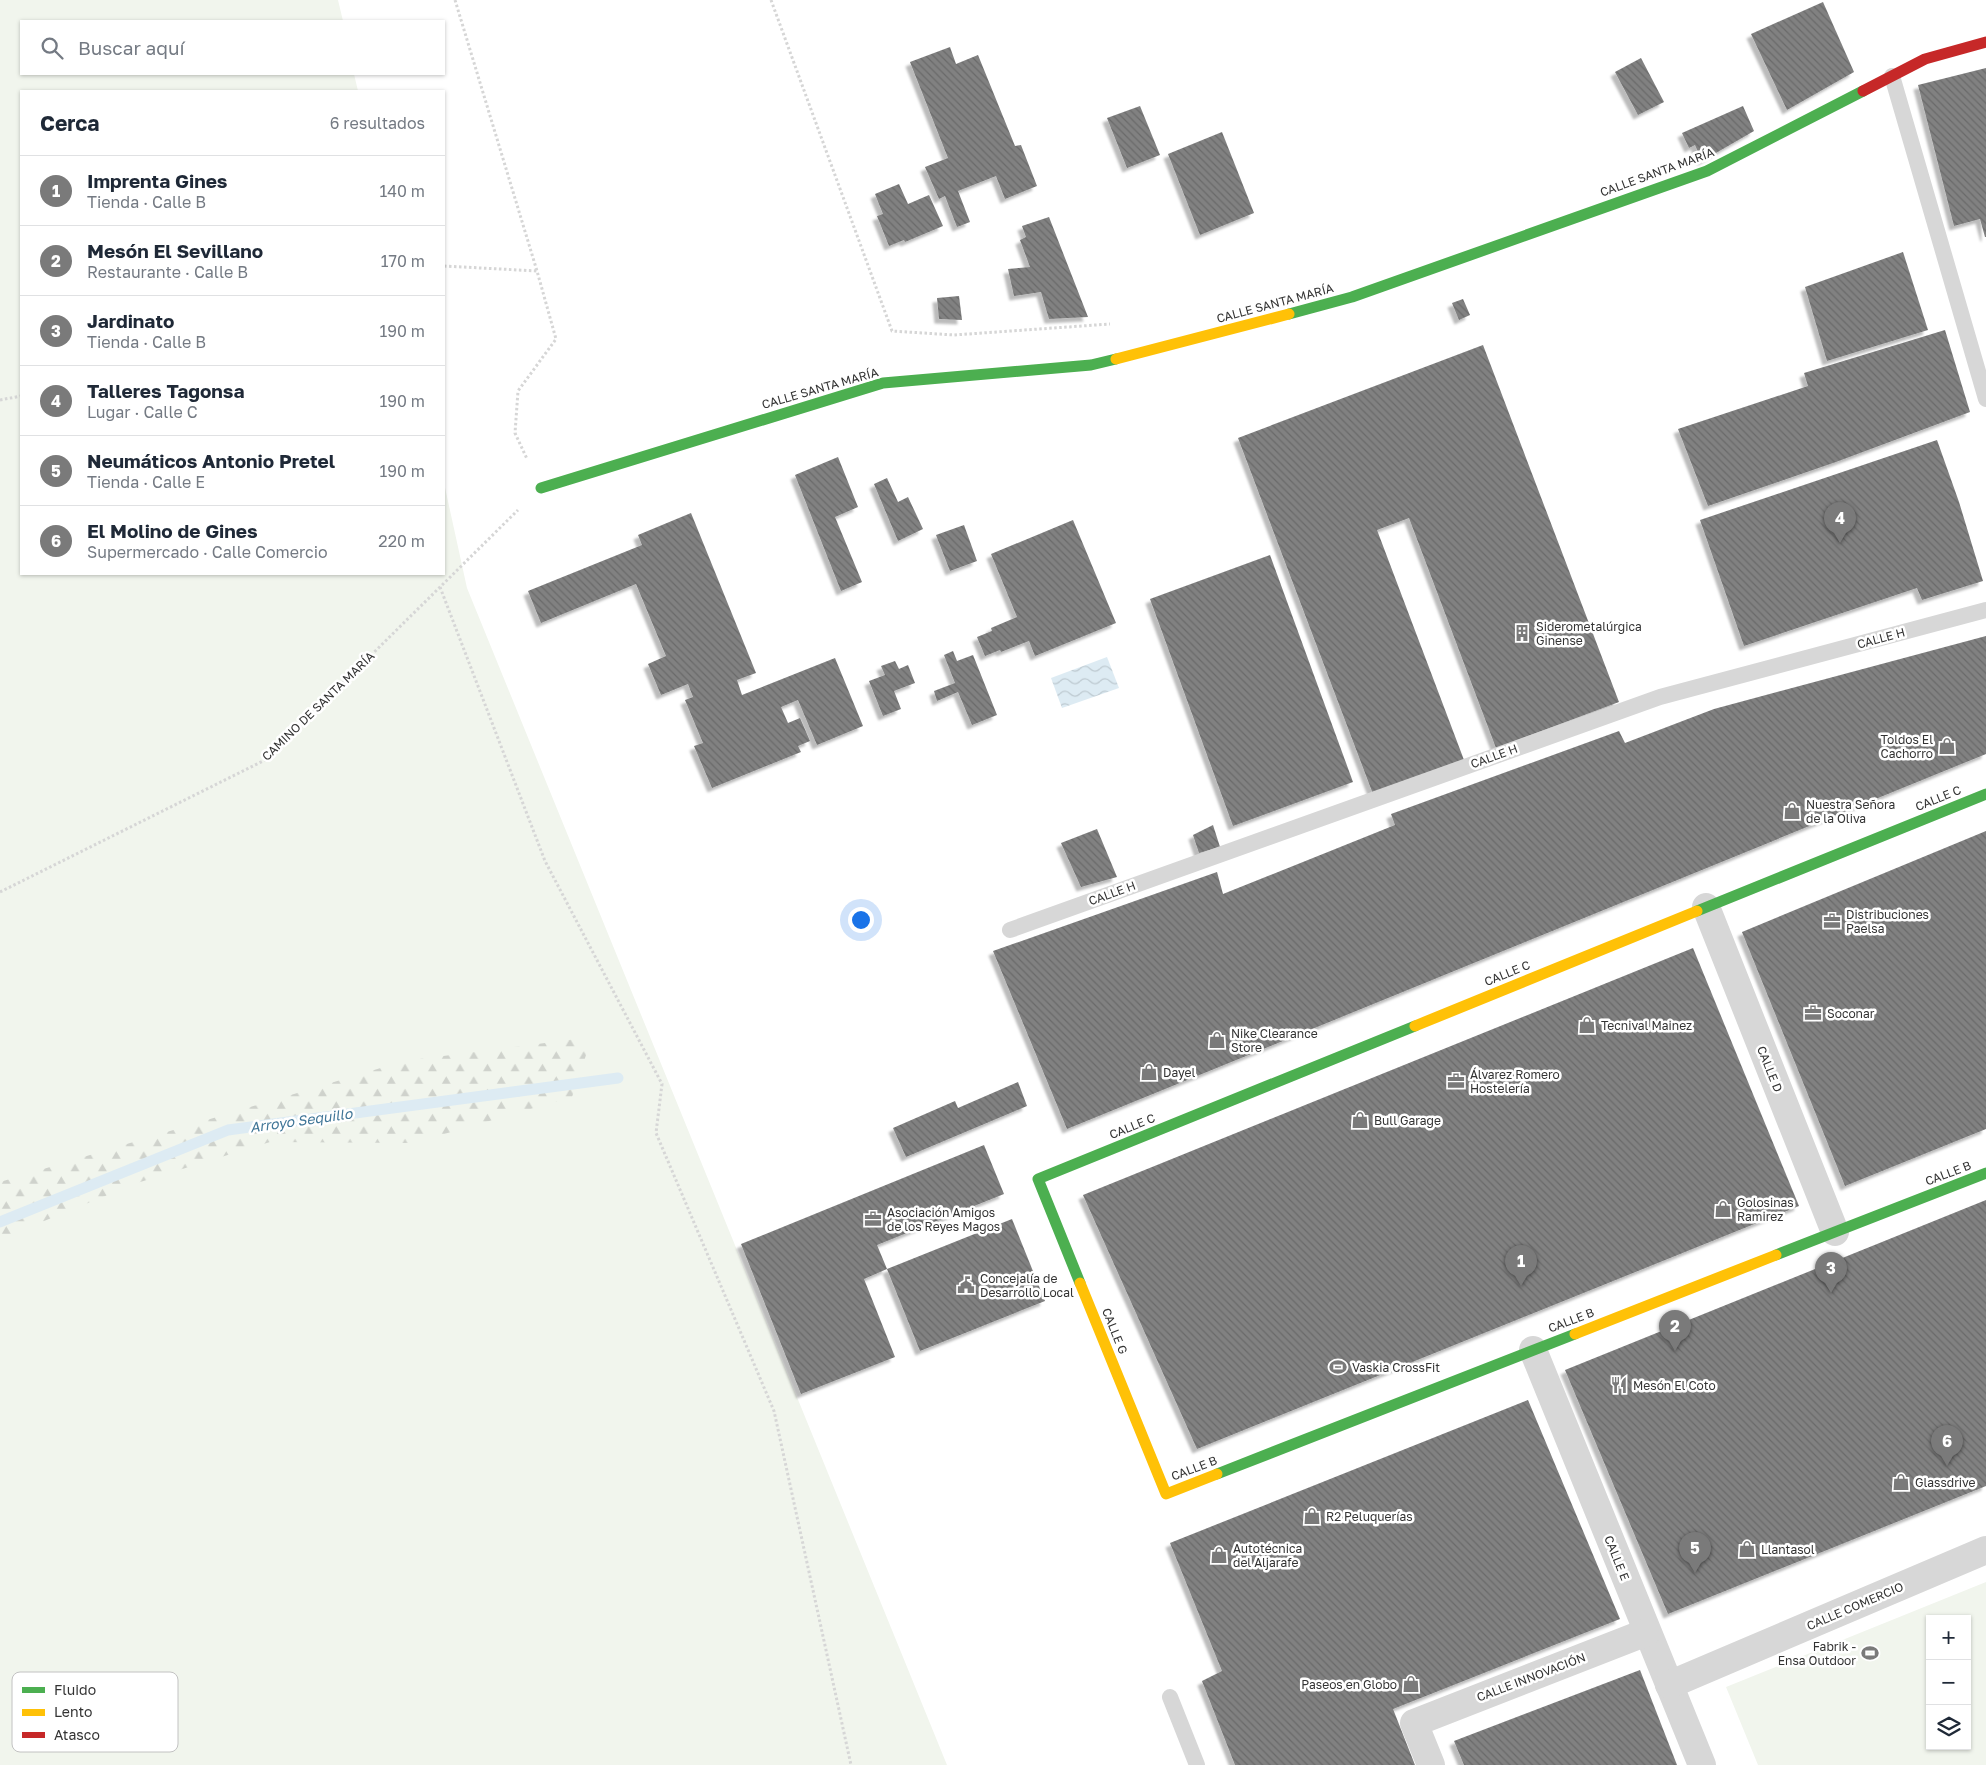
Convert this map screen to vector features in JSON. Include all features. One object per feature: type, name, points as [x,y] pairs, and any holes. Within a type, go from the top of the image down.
[{"type":"street","name":"CALLE SANTA MARÍA","points":[[541,488],[883,383],[1091,365],[1352,297],[1707,171],[1925,59],[1986,42]]},
{"type":"street","name":"CALLE C","points":[[1038,1179],[1706,906],[1986,794]]},
{"type":"street","name":"CALLE D","points":[[1706,906],[1835,1232]]},
{"type":"street","name":"CALLE B","points":[[1166,1494],[1986,1173]]},
{"type":"street","name":"CALLE G","points":[[1038,1179],[1166,1494]]},
{"type":"street","name":"CALLE E","points":[[1533,1350],[1702,1765]]},
{"type":"street","name":"CALLE COMERCIO","points":[[1669,1685],[1986,1550]]},
{"type":"street","name":"CALLE INNOVACIÓN","points":[[1431,1765],[1414,1722],[1647,1632]]},
{"type":"lane","points":[[1892,76],[1986,399]]},
{"type":"lane","name":"CALLE H","points":[[1010,930],[1660,697],[1986,610]]},
{"type":"lane","points":[[1170,1697],[1197,1765]]},
{"type":"path","points":[[455,0],[556,339],[518,391],[515,433],[541,488]]},
{"type":"path","points":[[771,0],[892,331],[954,335],[1120,323]]},
{"type":"path","points":[[445,266],[537,271]]},
{"type":"path","points":[[0,400],[20,396]]},
{"type":"path","name":"CAMINO DE SANTA MARÍA","points":[[0,892],[265,760],[541,488]]},
{"type":"path","points":[[440,587],[545,861],[662,1084],[656,1133],[774,1411],[851,1765]]},
{"type":"green space","points":[[0,0],[338,0],[343,20],[20,20],[20,75],[354,75],[358,90],[20,90],[20,575],[445,575],[445,488],[467,588],[947,1765],[0,1765]]},
{"type":"green space","points":[[592,1037],[572,1097],[413,1143],[270,1142],[137,1183],[0,1239],[0,1182],[404,1061]]},
{"type":"green space","name":"Fabrik - Ensa Outdoor","points":[[1986,1582],[1986,1765],[1758,1765],[1726,1687]]},
{"type":"water","points":[[1107,657],[1119,688],[1062,708],[1051,678]]},
{"type":"building","points":[[1823,2],[1854,72],[1787,110],[1751,34]]},
{"type":"building","points":[[950,47],[956,64],[978,55],[1015,146],[1021,145],[1037,186],[1005,199],[996,176],[958,191],[970,222],[957,227],[945,196],[939,199],[925,167],[948,158],[910,62]]},
{"type":"building","points":[[1641,58],[1664,102],[1638,115],[1615,72]]},
{"type":"building","points":[[1986,68],[1985,237],[1980,219],[1954,226],[1918,85]]},
{"type":"building","points":[[1140,106],[1160,155],[1127,168],[1107,118]]},
{"type":"building","points":[[1743,106],[1754,131],[1702,161],[1695,145],[1689,148],[1682,133]]},
{"type":"building","points":[[1222,132],[1254,213],[1200,235],[1168,154]]},
{"type":"building","points":[[899,184],[908,204],[929,195],[943,226],[905,242],[904,240],[889,246],[877,216],[883,214],[875,194]]},
{"type":"building","points":[[1049,217],[1088,317],[1049,319],[1041,292],[1014,296],[1008,269],[1030,267],[1020,240],[1026,237],[1022,226]]},
{"type":"building","points":[[1903,252],[1928,330],[1827,361],[1805,287]]},
{"type":"building","points":[[959,296],[962,320],[939,319],[937,298]]},
{"type":"building","points":[[1463,299],[1470,315],[1459,320],[1452,303]]},
{"type":"building","points":[[1945,330],[1970,412],[1836,462],[1708,506],[1678,429],[1808,386],[1804,373]]},
{"type":"building","name":"Siderometalúrgica Ginense","points":[[1483,345],[1619,702],[1496,748],[1409,518],[1377,530],[1464,760],[1373,794],[1238,438]]},
{"type":"building","points":[[1937,440],[1959,502],[1983,581],[1922,600],[1917,588],[1744,646],[1700,520]]},
{"type":"building","points":[[838,457],[858,507],[835,517],[862,582],[841,591],[795,475]]},
{"type":"building","points":[[887,478],[898,502],[908,497],[923,529],[898,541],[874,484]]},
{"type":"building","points":[[691,513],[756,673],[737,680],[742,695],[835,658],[863,726],[817,745],[798,700],[781,707],[788,723],[800,718],[810,741],[798,746],[801,752],[712,788],[694,746],[703,743],[685,700],[693,697],[688,684],[661,695],[648,664],[666,656],[636,584],[541,623],[528,591],[642,545],[638,535]]},
{"type":"building","points":[[1073,520],[1116,623],[1035,656],[1029,641],[985,656],[977,637],[992,631],[991,628],[1017,617],[991,554]]},
{"type":"building","points":[[964,525],[977,561],[950,571],[936,535]]},
{"type":"building","points":[[1270,555],[1353,782],[1233,826],[1150,599]]},
{"type":"building","points":[[1986,636],[1986,754],[1067,1129],[993,951],[1217,872],[1223,894],[1395,825],[1391,814],[1619,731],[1625,743],[1714,709]]},
{"type":"building","points":[[953,651],[957,661],[973,655],[997,715],[972,725],[958,692],[937,701],[934,691],[955,683],[944,655]]},
{"type":"building","points":[[895,661],[899,669],[908,665],[915,683],[894,691],[901,709],[883,716],[869,681],[885,675],[881,666]]},
{"type":"building","points":[[1213,825],[1220,847],[1199,853],[1193,835]]},
{"type":"building","points":[[1097,829],[1117,877],[1081,887],[1061,843]]},
{"type":"building","points":[[1986,831],[1986,1129],[1845,1186],[1742,932]]},
{"type":"building","points":[[1693,948],[1799,1206],[1197,1449],[1083,1195]]},
{"type":"building","points":[[1018,1082],[1027,1106],[906,1157],[893,1128],[955,1101],[958,1108]]},
{"type":"building","name":"Asociación Amigos de los Reyes Magos","points":[[984,1145],[1004,1194],[877,1245],[887,1269],[864,1279],[895,1357],[801,1394],[741,1244]]},
{"type":"building","points":[[1986,1200],[1986,1486],[1668,1614],[1565,1370]]},
{"type":"building","name":"Concejalía de Desarrollo Local","points":[[1012,1219],[1045,1301],[920,1351],[887,1269]]},
{"type":"building","points":[[1528,1400],[1620,1619],[1393,1709],[1415,1765],[1235,1765],[1202,1681],[1222,1671],[1170,1543]]},
{"type":"building","points":[[1640,1670],[1677,1765],[1464,1765],[1454,1741]]},
{"type":"waterway","name":"Arroyo Sequillo","points":[[0,1222],[228,1130],[618,1078]]},
{"type":"traffic: fast","points":[[1289,314],[1352,297],[1707,171],[1863,91]]},
{"type":"traffic: fast","points":[[541,488],[883,383],[1091,365],[1116,359]]},
{"type":"traffic: fast","points":[[1697,911],[1986,794]]},
{"type":"traffic: fast","points":[[1080,1283],[1038,1179],[1415,1026]]},
{"type":"traffic: fast","points":[[1776,1255],[1986,1173]]},
{"type":"traffic: fast","points":[[1217,1474],[1575,1334]]},
{"type":"traffic: slow","points":[[1116,359],[1289,314]]},
{"type":"traffic: slow","points":[[1415,1026],[1697,911]]},
{"type":"traffic: slow","points":[[1575,1334],[1776,1255]]},
{"type":"traffic: slow","points":[[1080,1283],[1166,1494],[1217,1474]]},
{"type":"traffic: jam","points":[[1863,91],[1925,59],[1986,42]]},
{"type":"place","name":"Talleres Tagonsa","points":[[1840,543]]},
{"type":"place","name":"Siderometalúrgica Ginense","points":[[1522,633]]},
{"type":"place","name":"Toldos El Cachorro","points":[[1947,746]]},
{"type":"place","name":"Nuestra Señora de la Oliva","points":[[1792,811]]},
{"type":"place","name":"Distribuciones Paelsa","points":[[1832,921]]},
{"type":"place","name":"Soconar","points":[[1813,1013]]},
{"type":"place","name":"Tecnival Mainez","points":[[1587,1025]]},
{"type":"place","name":"Nike Clearance Store","points":[[1217,1040]]},
{"type":"place","name":"Dayel","points":[[1149,1072]]},
{"type":"place","name":"Álvarez Romero Hostelería","points":[[1456,1081]]},
{"type":"place","name":"Bull Garage","points":[[1360,1120]]},
{"type":"place","name":"Golosinas Ramirez","points":[[1723,1209]]},
{"type":"place","name":"Asociación Amigos de los Reyes Magos","points":[[873,1219]]},
{"type":"place","name":"Concejalía de Desarrollo Local","points":[[966,1285]]},
{"type":"place","name":"Imprenta Gines","points":[[1521,1286]]},
{"type":"place","name":"Jardinato","points":[[1831,1293]]},
{"type":"place","name":"Mesón El Sevillano","points":[[1675,1351]]},
{"type":"place","name":"Vaskia CrossFit","points":[[1338,1367]]},
{"type":"place","name":"Mesón El Coto","points":[[1619,1385]]},
{"type":"place","name":"El Molino de Gines","points":[[1947,1466]]},
{"type":"place","name":"Glassdrive","points":[[1901,1482]]},
{"type":"place","name":"R2 Peluquerías","points":[[1312,1516]]},
{"type":"place","name":"Llantasol","points":[[1747,1549]]},
{"type":"place","name":"Autotécnica del Aljarafe","points":[[1219,1555]]},
{"type":"place","name":"Neumáticos Antonio Pretel","points":[[1695,1573]]},
{"type":"place","name":"Fabrik - Ensa Outdoor","points":[[1870,1653]]},
{"type":"place","name":"Paseos en Globo","points":[[1411,1684]]}]
